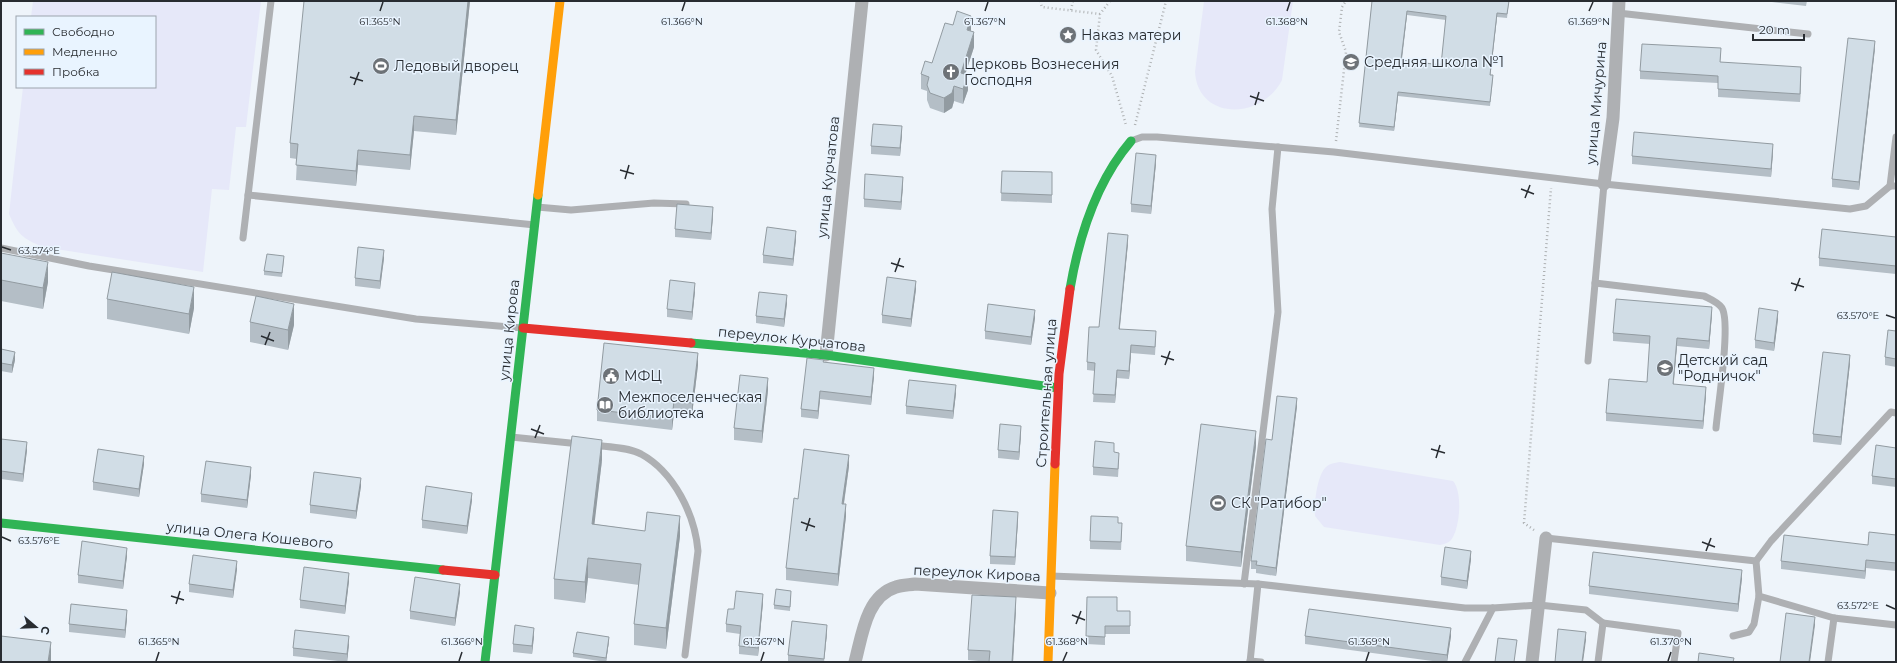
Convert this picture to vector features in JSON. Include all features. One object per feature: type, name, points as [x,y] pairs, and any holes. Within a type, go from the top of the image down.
[{"type":"street","name":"улица Кирова","points":[[486,662],[560,1]]},
{"type":"street","name":"улица Курчатова","points":[[826,355],[862,1]]},
{"type":"street","name":"улица Мичурина","points":[[1604,184],[1613,118],[1619,7]]},
{"type":"street","name":"Строительная улица","points":[[1048,662],[1058,388],[1063,323],[1072,272],[1082,235],[1100,187],[1118,155],[1131,141]]},
{"type":"street","name":"переулок Курчатова","points":[[523,328],[826,355],[1058,388]]},
{"type":"street","name":"улица Олега Кошевого","points":[[1,523],[495,575]]},
{"type":"street","points":[[1532,662],[1546,538]]},
{"type":"street","name":"переулок Кирова","points":[[855,662],[868,614],[878,598],[895,587],[914,584],[1050,593]]},
{"type":"lane","points":[[243,238],[271,1]]},
{"type":"lane","points":[[1619,7],[1808,34]]},
{"type":"lane","points":[[1131,141],[1142,137],[1157,136],[1334,152],[1604,184],[1850,209],[1866,206],[1893,186],[1896,137]]},
{"type":"lane","points":[[1244,584],[1278,312],[1272,209],[1278,147]]},
{"type":"lane","points":[[1588,361],[1604,184]]},
{"type":"lane","points":[[248,195],[535,225]]},
{"type":"lane","points":[[537,207],[571,210],[654,204],[686,204]]},
{"type":"lane","points":[[1,248],[89,266],[416,319],[523,328]]},
{"type":"lane","points":[[1595,283],[1704,296],[1714,301],[1722,308],[1726,327],[1716,428]]},
{"type":"lane","points":[[1733,636],[1749,632],[1754,624],[1759,596],[1756,560],[1771,541],[1891,412],[1896,413]]},
{"type":"lane","points":[[511,436],[626,449],[640,454],[653,463],[666,476],[680,495],[696,535],[698,551],[685,655]]},
{"type":"lane","points":[[1546,538],[1756,560]]},
{"type":"lane","points":[[1051,576],[1258,584],[1465,608],[1539,605],[1586,610],[1603,623],[1678,632],[1674,662]]},
{"type":"lane","points":[[1258,584],[1250,661],[1261,662]]},
{"type":"lane","points":[[1759,596],[1834,618],[1896,625]]},
{"type":"lane","points":[[1466,662],[1493,608]]},
{"type":"lane","points":[[1828,662],[1834,618]]},
{"type":"lane","points":[[1598,662],[1603,623]]},
{"type":"path","points":[[1040,1],[1042,7],[1100,14]]},
{"type":"path","points":[[1071,10],[1073,1]]},
{"type":"path","points":[[1110,1],[1100,14],[1096,50],[1112,76],[1131,141]]},
{"type":"path","points":[[1131,141],[1166,1]]},
{"type":"path","points":[[1334,152],[1346,52],[1339,32],[1342,7],[1346,1]]},
{"type":"path","points":[[1546,538],[1524,523],[1552,178]]},
{"type":"shaded area","points":[[33,1],[261,1],[246,127],[236,127],[229,190],[212,189],[203,272],[43,247],[25,238],[15,227],[9,214],[23,88],[156,88],[156,16],[31,16]]},
{"type":"shaded area","points":[[1204,1],[1293,1],[1282,80],[1273,93],[1260,103],[1246,108],[1232,109],[1219,107],[1207,100],[1199,88],[1195,72]]},
{"type":"shaded area","points":[[1340,462],[1453,481],[1458,493],[1459,510],[1457,528],[1451,540],[1440,545],[1324,527],[1315,516],[1318,483],[1320,476],[1326,467]]},
{"type":"building","name":"Ледовый дворец","points":[[304,1],[468,1],[456,120],[414,116],[410,155],[358,150],[356,171],[296,165],[298,144],[290,143]]},
{"type":"building","points":[[1372,1],[1509,1],[1507,14],[1497,13],[1490,75],[1493,75],[1490,102],[1398,92],[1394,127],[1359,123]],"holes":[[[1407,11],[1446,16],[1441,65],[1401,60]]]},
{"type":"building","name":"Церковь Вознесения Господня","points":[[957,11],[971,16],[967,30],[974,32],[961,73],[968,75],[963,89],[954,86],[952,93],[944,98],[930,93],[927,85],[929,77],[921,74],[925,61],[932,63],[945,23],[953,25]]},
{"type":"building","points":[[1848,38],[1875,41],[1859,182],[1832,179]]},
{"type":"building","points":[[1642,44],[1721,48],[1720,62],[1801,67],[1800,94],[1718,89],[1718,76],[1640,71]]},
{"type":"building","points":[[873,124],[902,126],[900,148],[871,146]]},
{"type":"building","points":[[1634,132],[1773,144],[1771,169],[1632,156]]},
{"type":"building","points":[[1136,153],[1156,155],[1151,206],[1131,204]]},
{"type":"building","points":[[1002,171],[1052,172],[1052,195],[1001,193]]},
{"type":"building","points":[[865,174],[903,177],[901,202],[864,199]]},
{"type":"building","points":[[677,204],[713,207],[711,233],[675,229]]},
{"type":"building","points":[[767,227],[796,231],[793,259],[763,255]]},
{"type":"building","points":[[1822,229],[1896,237],[1896,266],[1819,258]]},
{"type":"building","points":[[1108,233],[1128,235],[1119,329],[1156,331],[1155,347],[1131,345],[1129,371],[1117,370],[1115,395],[1093,394],[1095,363],[1087,362],[1089,327],[1099,327]]},
{"type":"building","points":[[358,247],[384,250],[380,281],[355,278]]},
{"type":"building","points":[[1,253],[48,262],[43,288],[1,280]]},
{"type":"building","points":[[267,254],[284,256],[282,273],[264,271]]},
{"type":"building","points":[[112,272],[194,287],[189,314],[107,299]]},
{"type":"building","points":[[887,277],[916,281],[911,319],[882,315]]},
{"type":"building","points":[[670,280],[695,283],[692,312],[667,309]]},
{"type":"building","points":[[759,292],[787,295],[784,319],[756,316]]},
{"type":"building","points":[[256,296],[294,304],[288,330],[250,322]]},
{"type":"building","points":[[1616,299],[1712,307],[1709,341],[1677,338],[1673,384],[1706,387],[1703,421],[1606,413],[1609,379],[1647,382],[1650,336],[1613,333]]},
{"type":"building","points":[[988,304],[1035,310],[1031,337],[985,331]]},
{"type":"building","points":[[1759,308],[1778,311],[1774,343],[1755,340]]},
{"type":"building","points":[[1888,330],[1896,331],[1896,359],[1885,357]]},
{"type":"building","points":[[604,343],[698,353],[692,403],[674,401],[672,418],[597,410]]},
{"type":"building","points":[[1,349],[15,352],[12,365],[1,363]]},
{"type":"building","points":[[1823,352],[1850,355],[1841,437],[1813,434]]},
{"type":"building","points":[[807,358],[824,360],[823,362],[874,368],[871,397],[820,391],[818,411],[801,409]]},
{"type":"building","points":[[740,375],[768,378],[762,431],[734,428]]},
{"type":"building","points":[[909,380],[956,385],[953,411],[906,406]]},
{"type":"building","points":[[1277,396],[1297,398],[1276,568],[1256,565],[1257,561],[1251,561],[1266,439],[1272,440]]},
{"type":"building","points":[[1000,424],[1021,426],[1019,452],[998,450]]},
{"type":"building","name":"СК \"Ратибор\"","points":[[1201,424],[1256,431],[1241,552],[1186,546]]},
{"type":"building","points":[[572,436],[602,440],[592,524],[645,531],[647,512],[680,516],[666,628],[634,624],[641,564],[588,558],[585,582],[554,579]]},
{"type":"building","points":[[1,439],[27,442],[23,474],[1,471]]},
{"type":"building","points":[[1095,441],[1114,443],[1114,452],[1119,453],[1118,469],[1093,467]]},
{"type":"building","points":[[1876,445],[1896,448],[1896,479],[1872,476]]},
{"type":"building","points":[[98,449],[144,456],[139,489],[93,482]]},
{"type":"building","points":[[804,449],[849,455],[842,504],[846,504],[838,574],[786,568],[794,498],[798,499]]},
{"type":"building","points":[[206,461],[251,467],[247,500],[201,494]]},
{"type":"building","points":[[314,472],[361,478],[356,511],[310,505]]},
{"type":"building","points":[[426,486],[472,493],[467,526],[422,520]]},
{"type":"building","points":[[993,510],[1018,512],[1015,557],[990,556]]},
{"type":"building","points":[[1091,516],[1118,517],[1118,523],[1122,523],[1121,542],[1090,541]]},
{"type":"building","points":[[1869,532],[1896,535],[1896,563],[1866,560],[1865,571],[1781,561],[1784,535],[1868,545]]},
{"type":"building","points":[[82,541],[127,548],[123,581],[78,575]]},
{"type":"building","points":[[1445,547],[1471,551],[1467,581],[1441,577]]},
{"type":"building","points":[[1593,552],[1742,570],[1738,604],[1589,586]]},
{"type":"building","points":[[193,555],[237,561],[233,590],[189,584]]},
{"type":"building","points":[[304,567],[349,573],[345,606],[300,600]]},
{"type":"building","points":[[415,577],[460,584],[455,618],[410,611]]},
{"type":"building","points":[[776,589],[791,591],[790,607],[774,605]]},
{"type":"building","points":[[736,591],[763,594],[758,648],[739,646],[741,626],[726,624],[728,609],[734,609]]},
{"type":"building","points":[[972,595],[1016,597],[1012,662],[989,662],[990,651],[968,650]]},
{"type":"building","points":[[1087,597],[1117,597],[1117,611],[1130,611],[1130,626],[1105,626],[1105,637],[1086,636]]},
{"type":"building","points":[[71,604],[127,610],[125,630],[69,624]]},
{"type":"building","points":[[1309,609],[1451,628],[1447,655],[1305,636]]},
{"type":"building","points":[[1786,613],[1815,617],[1809,662],[1780,662]]},
{"type":"building","points":[[792,621],[827,625],[824,659],[788,655]]},
{"type":"building","points":[[515,625],[534,628],[532,646],[513,644]]},
{"type":"building","points":[[1558,629],[1586,632],[1582,662],[1555,662]]},
{"type":"building","points":[[295,630],[349,636],[347,654],[293,648]]},
{"type":"building","points":[[577,632],[609,637],[606,658],[573,653]]},
{"type":"building","points":[[1,636],[51,642],[48,662],[1,662]]},
{"type":"building","points":[[1498,638],[1517,640],[1514,662],[1495,662]]},
{"type":"building","points":[[1699,653],[1734,658],[1733,662],[1698,662]]},
{"type":"traffic: fast","points":[[1070,289],[1078,249],[1091,210],[1108,174],[1131,141]]},
{"type":"traffic: fast","points":[[485,662],[538,195]]},
{"type":"traffic: fast","points":[[691,343],[826,355],[1058,388]]},
{"type":"traffic: fast","points":[[1,523],[443,570]]},
{"type":"traffic: slow","points":[[538,195],[560,1]]},
{"type":"traffic: slow","points":[[1048,662],[1055,464]]},
{"type":"traffic: jam","points":[[1055,464],[1059,374],[1070,289]]},
{"type":"traffic: jam","points":[[523,328],[691,343]]},
{"type":"traffic: jam","points":[[443,570],[495,575]]},
{"type":"place","name":"Наказ матери","points":[[1068,35]]},
{"type":"place","name":"Средняя школа №1","points":[[1351,62]]},
{"type":"place","name":"Ледовый дворец","points":[[381,66]]},
{"type":"place","name":"Церковь Вознесения Господня","points":[[951,72]]},
{"type":"place","name":"Детский сад \"Родничок\"","points":[[1665,368]]},
{"type":"place","name":"МФЦ","points":[[611,376]]},
{"type":"place","name":"Межпоселенческая библиотека","points":[[605,405]]},
{"type":"place","name":"СК \"Ратибор\"","points":[[1218,503]]}]
